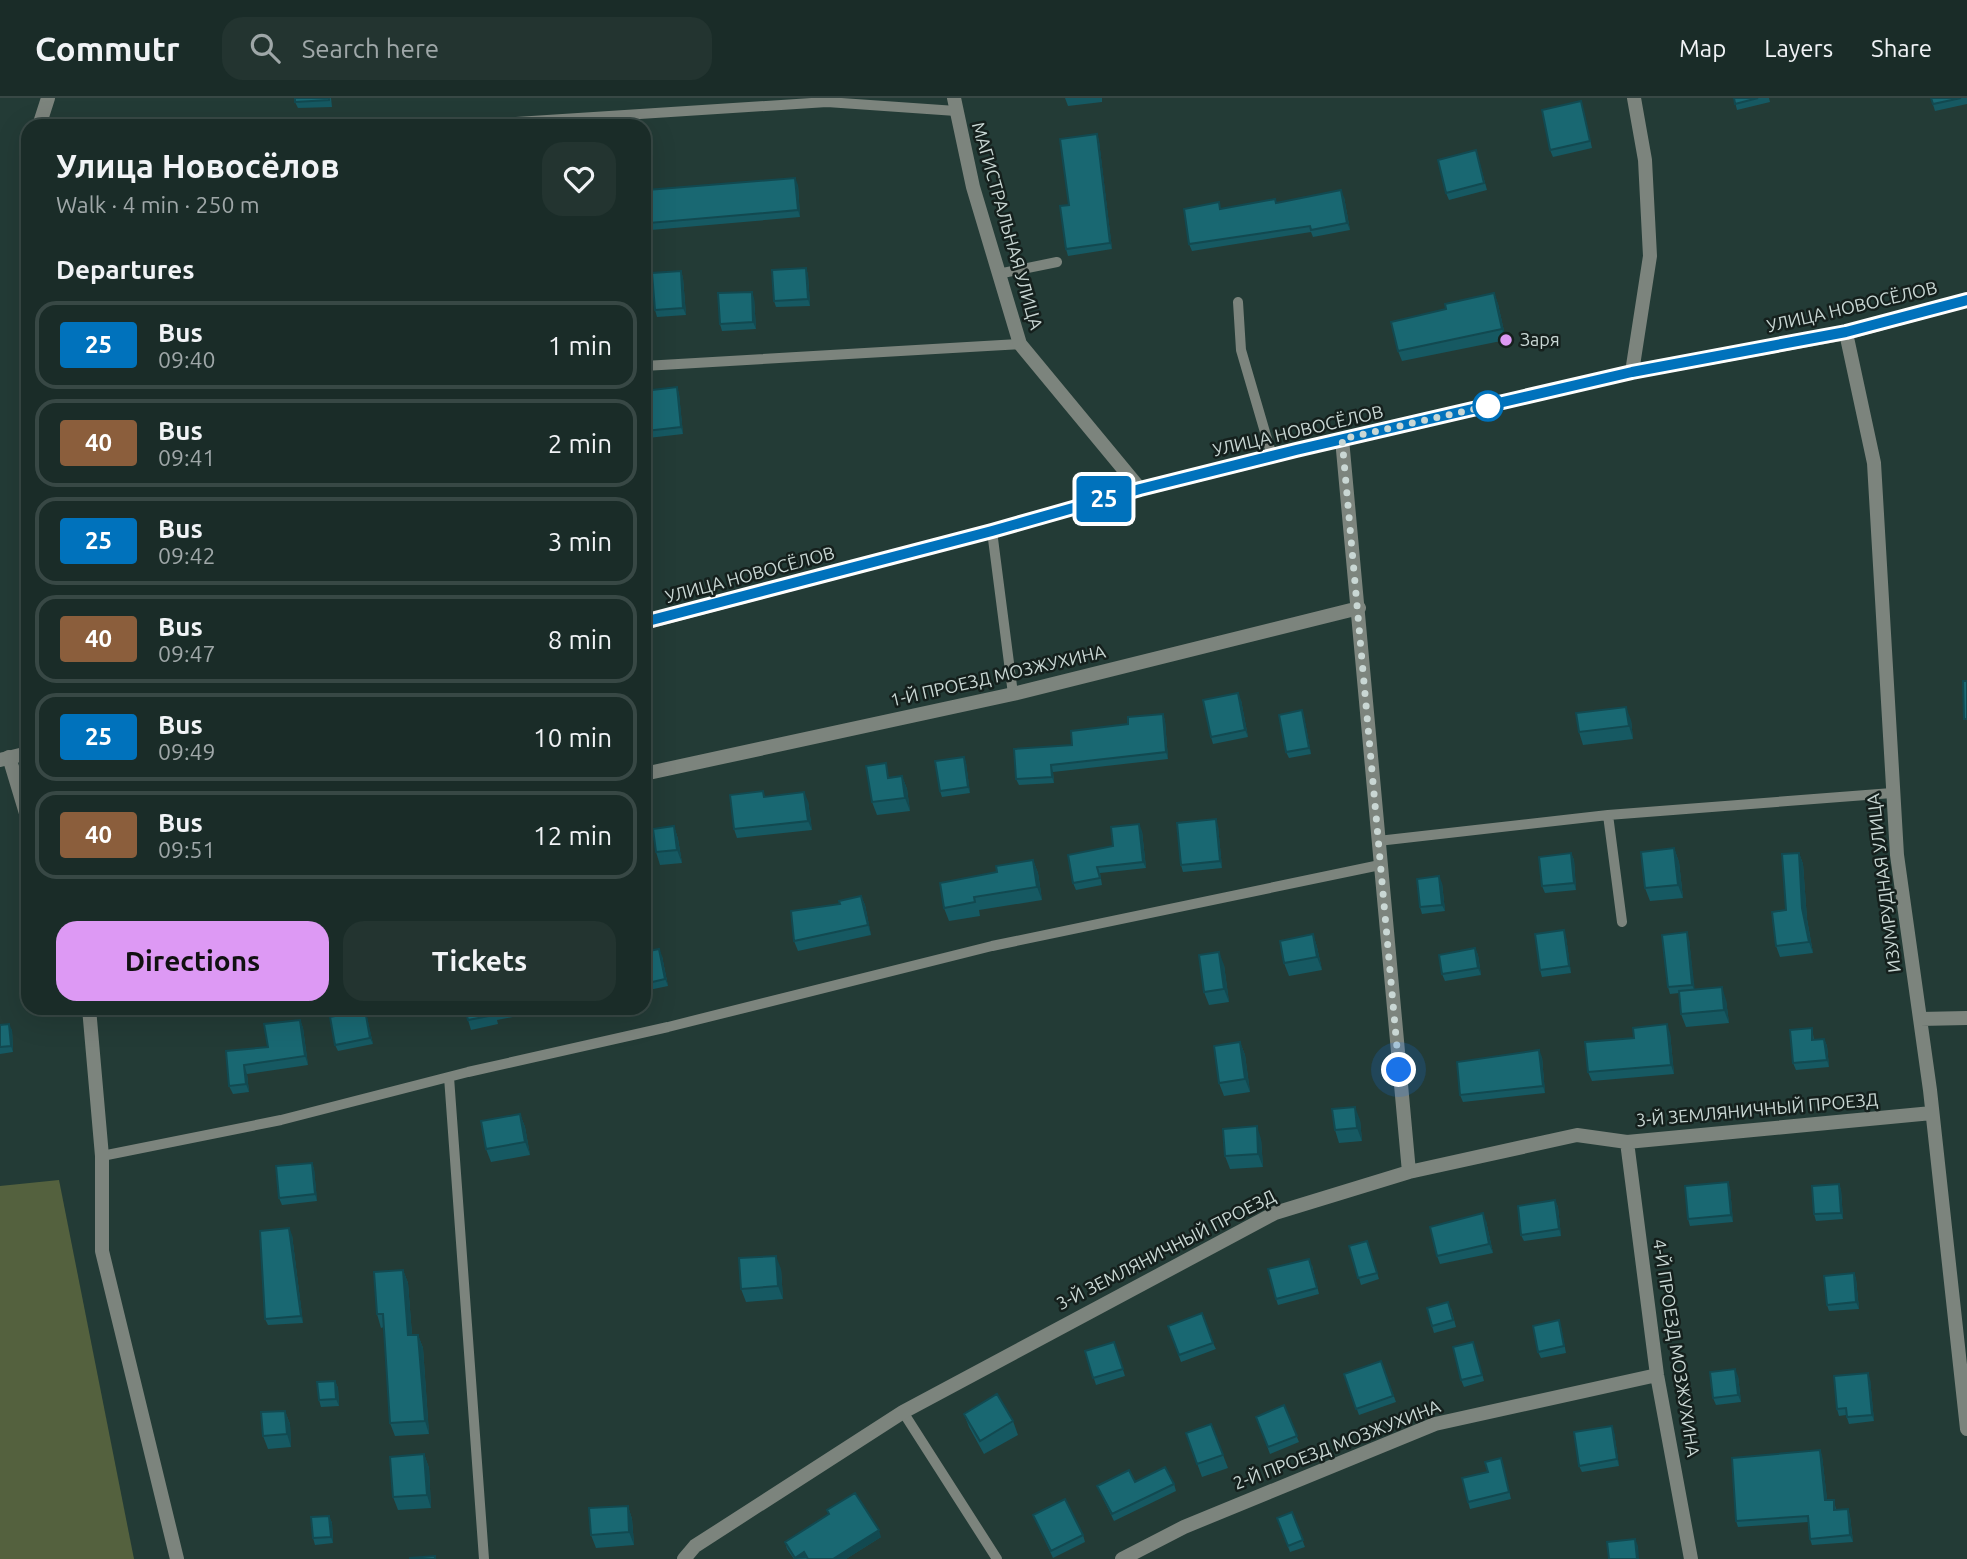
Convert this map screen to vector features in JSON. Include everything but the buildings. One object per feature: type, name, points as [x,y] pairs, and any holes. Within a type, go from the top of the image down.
[{"type":"street","points":[[41,119],[48,98]]},
{"type":"street","points":[[1632,372],[1650,256],[1645,160],[1634,98]]},
{"type":"street","name":"МАГИСТРАЛЬНАЯ УЛИЦА","points":[[955,105],[972,187],[1020,344],[1140,489]]},
{"type":"street","name":"УЛИЦА НОВОСЁЛОВ","points":[[651,620],[1272,456],[1632,372],[1846,332],[1967,300]]},
{"type":"street","name":"ИЗУМРУДНАЯ УЛИЦА","points":[[1846,332],[1874,463],[1892,793],[1932,1113],[1967,1429]]},
{"type":"street","points":[[1342,439],[1409,1172]]},
{"type":"street","name":"1-Й ПРОЕЗД МОЗЖУХИНА","points":[[651,772],[1013,694],[1359,608]]},
{"type":"street","points":[[4,758],[21,802]]},
{"type":"street","points":[[90,1015],[102,1156],[102,1251],[177,1559]]},
{"type":"street","points":[[1920,1019],[1967,1018]]},
{"type":"street","name":"3-Й ЗЕМЛЯНИЧНЫЙ ПРОЕЗД","points":[[684,1559],[695,1546],[903,1412],[1275,1213],[1409,1172],[1577,1135],[1627,1142],[1932,1113]]},
{"type":"street","name":"4-Й ПРОЕЗД МОЗЖУХИНА","points":[[1627,1142],[1657,1374],[1691,1559]]},
{"type":"street","name":"2-Й ПРОЕЗД МОЗЖУХИНА","points":[[1122,1559],[1184,1527],[1435,1424],[1657,1374]]},
{"type":"lane","points":[[563,119],[827,102],[955,105]]},
{"type":"lane","points":[[998,274],[1057,261]]},
{"type":"lane","points":[[1238,302],[1241,350],[1272,456]]},
{"type":"lane","points":[[651,366],[1020,344]]},
{"type":"lane","points":[[992,531],[1013,694]]},
{"type":"lane","points":[[1378,841],[1608,816],[1892,793]]},
{"type":"lane","points":[[1608,816],[1622,922]]},
{"type":"lane","points":[[102,1156],[281,1120],[992,946],[1380,865]]},
{"type":"lane","points":[[449,1077],[484,1559]]},
{"type":"lane","points":[[903,1412],[997,1559]]},
{"type":"green space","points":[[59,1180],[134,1559],[0,1559],[0,1186]]},
{"type":"bus line","name":"25","points":[[651,620],[1296,450],[1632,372],[1846,332],[1967,300]]},
{"type":"place","name":"Заря","points":[[1506,340]]},
{"type":"route","points":[[1399,1070],[1342,439],[1488,406]]}]
